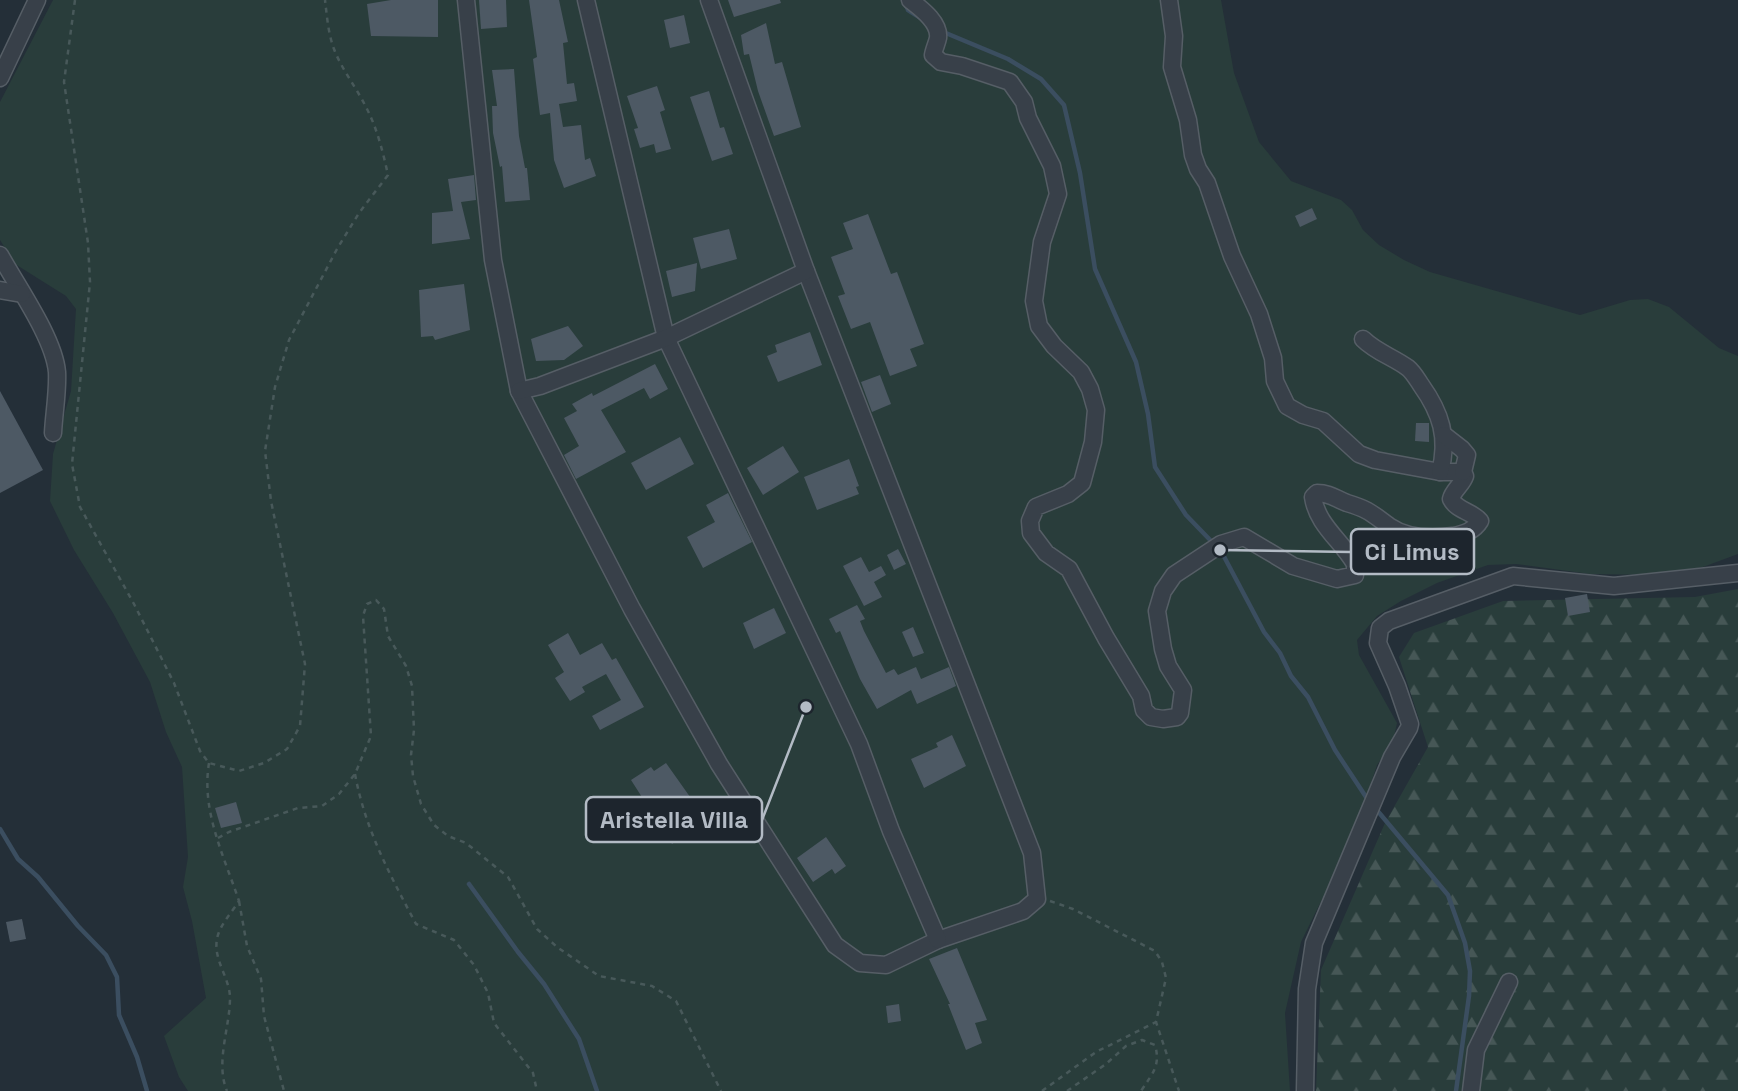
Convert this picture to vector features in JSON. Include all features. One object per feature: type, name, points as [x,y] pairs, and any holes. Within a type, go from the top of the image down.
[{"type":"street","points":[[0,78],[37,0]]},
{"type":"street","points":[[466,0],[493,260],[520,391],[632,609],[719,764],[835,945],[860,963],[886,965],[938,940],[1023,911],[1037,900],[1032,853],[806,271],[709,0]]},
{"type":"street","points":[[586,0],[666,338],[859,744],[891,831],[938,940]]},
{"type":"street","points":[[910,0],[926,12],[936,28],[939,36],[933,55],[941,62],[1010,82],[1024,102],[1028,118],[1052,166],[1058,194],[1042,242],[1034,301],[1039,326],[1054,346],[1081,372],[1090,389],[1096,410],[1093,442],[1082,483],[1068,495],[1036,507],[1030,522],[1031,533],[1046,553],[1069,569],[1141,696],[1144,710],[1151,717],[1177,717],[1181,709],[1183,690],[1168,666],[1157,611],[1163,591],[1174,575],[1221,544],[1244,537],[1293,566],[1337,579],[1355,575],[1355,564],[1333,538],[1314,506],[1313,497],[1317,493],[1336,496],[1344,502],[1368,509],[1390,527],[1406,534],[1434,538],[1458,535],[1475,529],[1480,521],[1454,504],[1451,499],[1465,476],[1463,472],[1466,455],[1444,435]]},
{"type":"street","points":[[1169,0],[1174,36],[1172,67],[1188,120],[1193,155],[1207,183],[1232,256],[1259,314],[1271,350],[1275,381],[1287,406],[1303,415],[1323,421],[1359,454],[1375,460],[1440,472],[1463,472]]},
{"type":"street","points":[[0,254],[54,357],[57,374],[53,433]]},
{"type":"street","points":[[520,391],[540,386],[666,338],[806,271]]},
{"type":"street","points":[[0,289],[22,295]]},
{"type":"street","points":[[1363,339],[1373,349],[1410,369],[1440,418],[1445,453],[1440,472]]},
{"type":"street","points":[[1305,1091],[1307,989],[1314,943],[1392,757],[1410,724],[1378,643],[1380,628],[1389,621],[1513,576],[1614,586],[1738,573]]},
{"type":"street","points":[[1471,1091],[1476,1050],[1509,982]]},
{"type":"path","points":[[75,0],[64,82],[88,243],[90,282],[72,464],[75,485],[80,508],[134,604],[174,683],[200,751],[209,763],[239,771],[264,763],[286,749],[300,726],[305,664],[271,501],[265,451],[273,400],[289,340],[337,249],[359,213],[388,175],[383,148],[366,107],[350,83],[333,48],[326,0]]},
{"type":"path","points":[[218,838],[299,808],[322,806],[339,794],[355,774],[371,736],[363,616],[368,604],[376,600],[384,609],[388,636],[406,666],[412,686],[413,776],[421,803],[434,825],[448,836],[466,843],[508,877],[537,929],[557,947],[599,976],[652,986],[677,1001],[721,1091]]},
{"type":"path","points":[[209,763],[206,781],[209,812],[239,901],[247,946],[261,979],[264,1016],[284,1091]]},
{"type":"path","points":[[355,774],[361,807],[373,838],[416,924],[454,940],[474,965],[488,993],[494,1023],[533,1073],[537,1091]]},
{"type":"path","points":[[1037,900],[1049,900],[1073,909],[1155,951],[1163,962],[1166,978],[1156,1022],[1179,1091]]},
{"type":"path","points":[[227,1091],[224,1085],[223,1063],[230,993],[216,953],[217,937],[239,901]]},
{"type":"path","points":[[1042,1091],[1096,1052],[1156,1022]]},
{"type":"path","points":[[1067,1091],[1106,1064],[1126,1046],[1142,1040],[1156,1045],[1159,1058],[1141,1091]]},
{"type":"green space","points":[[53,0],[1221,0],[1234,73],[1259,142],[1291,181],[1341,200],[1352,210],[1363,230],[1379,245],[1430,272],[1580,315],[1630,300],[1648,299],[1669,307],[1719,348],[1738,356],[1738,554],[1703,567],[1657,575],[1590,574],[1516,564],[1488,565],[1437,583],[1377,616],[1357,640],[1359,655],[1397,723],[1393,741],[1377,765],[1355,841],[1338,867],[1301,942],[1285,1013],[1290,1091],[188,1091],[179,1077],[164,1036],[206,998],[183,887],[188,857],[182,767],[166,732],[150,682],[113,613],[74,550],[50,501],[53,454],[71,391],[76,309],[66,296],[15,264],[0,240],[0,102]]},
{"type":"green space","points":[[1738,589],[1738,1091],[1316,1091],[1321,970],[1385,823],[1428,747],[1399,657],[1414,633],[1503,601],[1695,597]]},
{"type":"building","points":[[391,0],[438,0],[438,37],[371,36],[367,4]]},
{"type":"building","points":[[479,0],[506,0],[507,27],[481,29]]},
{"type":"building","points":[[529,0],[559,0],[568,42],[563,43],[567,84],[574,83],[577,101],[559,104],[563,127],[581,125],[585,160],[590,158],[596,176],[564,188],[554,160],[550,113],[540,115],[533,59],[537,57]]},
{"type":"building","points":[[728,0],[780,0],[781,3],[734,17]]},
{"type":"building","points":[[684,15],[690,43],[670,48],[664,20]]},
{"type":"building","points":[[766,23],[775,64],[782,62],[801,127],[774,136],[758,91],[749,54],[744,55],[741,35]]},
{"type":"building","points":[[514,69],[519,136],[527,168],[530,200],[505,202],[502,166],[500,167],[493,133],[492,106],[497,106],[492,70]]},
{"type":"building","points":[[657,86],[665,110],[660,112],[671,149],[656,153],[654,144],[640,148],[634,129],[638,128],[627,96]]},
{"type":"building","points":[[709,91],[720,128],[724,127],[733,154],[712,161],[690,97]]},
{"type":"building","points":[[474,175],[476,200],[461,202],[470,239],[432,244],[432,213],[453,211],[448,179]]},
{"type":"building","points":[[1312,208],[1317,219],[1300,227],[1295,216]]},
{"type":"building","points":[[868,214],[891,274],[897,272],[924,344],[910,349],[917,366],[890,376],[870,322],[851,329],[838,296],[845,294],[831,257],[853,249],[843,223]]},
{"type":"building","points":[[729,229],[737,259],[701,269],[693,238]]},
{"type":"building","points":[[697,263],[695,291],[672,297],[666,271]]},
{"type":"building","points":[[464,284],[470,330],[435,340],[433,336],[421,337],[419,290]]},
{"type":"building","points":[[568,326],[583,346],[564,360],[536,361],[531,339]]},
{"type":"building","points":[[810,332],[822,365],[778,382],[767,356],[777,352],[775,345]]},
{"type":"building","points":[[655,364],[668,389],[650,399],[644,388],[601,410],[626,452],[576,479],[564,455],[579,446],[564,418],[577,411],[572,404]]},
{"type":"building","points":[[880,375],[891,404],[872,412],[861,382]]},
{"type":"building","points":[[0,391],[43,470],[0,493]]},
{"type":"building","points":[[1416,423],[1429,423],[1429,442],[1415,441]]},
{"type":"building","points":[[680,437],[694,464],[646,490],[631,463]]},
{"type":"building","points":[[783,446],[799,472],[763,495],[747,468]]},
{"type":"building","points":[[849,459],[859,486],[856,487],[859,494],[817,510],[804,477]]},
{"type":"building","points":[[728,493],[752,542],[703,568],[687,537],[715,522],[706,505]]},
{"type":"building","points":[[898,549],[906,564],[894,570],[887,555]]},
{"type":"building","points":[[861,557],[869,572],[881,566],[886,575],[874,582],[882,597],[864,606],[843,566]]},
{"type":"building","points":[[1587,594],[1590,612],[1568,616],[1565,598]]},
{"type":"building","points":[[857,605],[865,619],[860,621],[864,631],[886,673],[894,669],[898,675],[916,667],[921,679],[949,667],[956,686],[917,704],[911,690],[877,709],[860,679],[840,631],[836,633],[829,619]]},
{"type":"building","points":[[774,608],[786,633],[754,649],[743,623]]},
{"type":"building","points":[[913,627],[924,653],[913,657],[902,632]]},
{"type":"building","points":[[568,633],[580,655],[602,643],[612,660],[616,658],[644,707],[600,730],[592,716],[621,700],[606,674],[582,687],[585,692],[570,701],[555,678],[564,672],[548,645]]},
{"type":"building","points":[[952,735],[966,766],[924,788],[911,759],[938,747],[936,743]]},
{"type":"building","points":[[666,763],[705,818],[686,830],[688,833],[672,844],[631,780],[651,767],[654,771]]},
{"type":"building","points":[[236,802],[242,823],[221,828],[215,808]]},
{"type":"building","points":[[826,837],[846,866],[835,874],[832,869],[813,882],[797,858]]},
{"type":"building","points":[[22,919],[26,939],[10,942],[6,922]]},
{"type":"building","points":[[957,948],[987,1020],[975,1023],[982,1043],[966,1050],[950,1004],[929,959]]},
{"type":"building","points":[[899,1004],[901,1021],[888,1023],[886,1006]]},
{"type":"waterway","points":[[906,4],[908,10],[919,17]]},
{"type":"waterway","points":[[941,31],[1008,59],[1041,79],[1064,105],[1080,173],[1095,269],[1136,362],[1148,414],[1155,467],[1186,515],[1213,543]]},
{"type":"waterway","points":[[1220,549],[1264,632],[1280,653],[1291,676],[1308,697],[1335,750],[1368,800]]},
{"type":"waterway","points":[[1376,809],[1448,895],[1465,943],[1470,971],[1469,996],[1456,1091]]},
{"type":"waterway","points":[[0,829],[18,859],[38,877],[106,955],[117,977],[119,1015],[137,1057],[147,1091]]},
{"type":"waterway","points":[[469,884],[544,984],[579,1039],[597,1091]]},
{"type":"place","name":"Ci Limus","points":[[1220,550]]},
{"type":"place","name":"Aristella Villa","points":[[806,707]]}]
